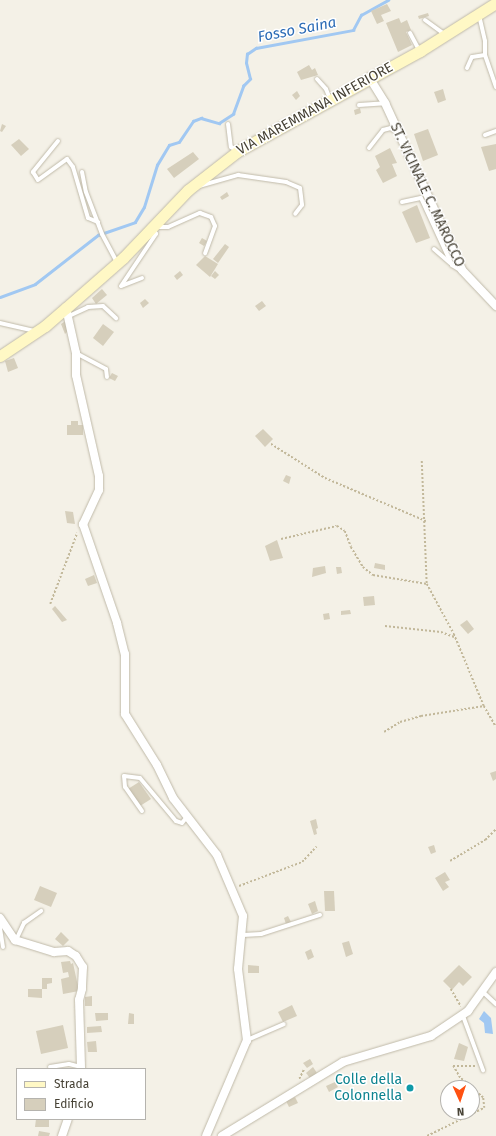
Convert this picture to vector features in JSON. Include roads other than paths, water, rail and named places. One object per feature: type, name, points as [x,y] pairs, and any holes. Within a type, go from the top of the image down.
[{"type":"main road","name":"VIA MAREMMANA INFERIORE","points":[[0,356],[68,312],[188,190],[238,151],[370,77],[420,51],[496,3]]},
{"type":"street","name":"ST. VICINALE C. MAROCCO","points":[[370,77],[385,103],[462,270],[496,306]]},
{"type":"street","points":[[68,312],[76,353],[76,375],[99,476],[99,490],[83,524],[117,623],[124,654],[125,714],[157,765],[173,798],[186,818],[217,855],[233,888],[243,916],[243,935],[238,969],[247,1040],[206,1136]]},
{"type":"street","points":[[2,921],[15,940],[54,952],[68,951],[76,956],[83,967],[82,989],[79,1000],[81,1068]]},
{"type":"street","points":[[222,1136],[343,1062],[431,1036],[464,1015],[483,992],[496,972]]},
{"type":"street","points":[[62,1136],[68,1120]]},
{"type":"lane","points":[[479,15],[485,41],[485,55],[496,87]]},
{"type":"lane","points":[[425,20],[445,35]]},
{"type":"lane","points":[[410,33],[420,51]]},
{"type":"lane","points":[[467,68],[472,57],[485,55]]},
{"type":"lane","points":[[317,79],[326,89],[330,99]]},
{"type":"lane","points":[[359,105],[385,103]]},
{"type":"lane","points":[[228,124],[231,147],[238,151]]},
{"type":"lane","points":[[369,148],[383,130],[391,128],[398,134]]},
{"type":"lane","points":[[485,135],[496,132]]},
{"type":"lane","points":[[58,141],[33,172],[38,180],[67,159],[73,167],[88,218],[98,222]]},
{"type":"lane","points":[[82,172],[86,192],[98,222],[118,262]]},
{"type":"lane","points":[[188,190],[238,175],[286,182],[300,188],[302,205],[295,214]]},
{"type":"lane","points":[[402,202],[421,198],[452,266]]},
{"type":"lane","points":[[142,278],[121,286],[156,234],[153,227],[168,227],[200,213],[211,217],[215,226],[205,253]]},
{"type":"lane","points":[[434,249],[452,266],[462,270]]},
{"type":"lane","points":[[68,312],[88,307],[103,306],[116,318]]},
{"type":"lane","points":[[0,323],[36,332]]},
{"type":"lane","points":[[76,353],[106,369],[107,377]]},
{"type":"lane","points":[[142,811],[125,787],[124,776],[140,778],[176,821],[182,822],[186,818]]},
{"type":"lane","points":[[15,940],[24,923],[40,911]]},
{"type":"lane","points":[[243,935],[261,934],[320,915]]},
{"type":"lane","points":[[2,921],[0,928],[3,947]]},
{"type":"lane","points":[[483,992],[496,1004]]},
{"type":"lane","points":[[464,1015],[482,1069]]},
{"type":"lane","points":[[247,1040],[284,1024]]},
{"type":"lane","points":[[50,1066],[69,1064],[81,1068]]},
{"type":"water","points":[[484,1011],[491,1018],[493,1034],[485,1033],[484,1023],[479,1019]]},
{"type":"waterway","name":"Fosso Saina","points":[[0,297],[35,284],[98,235],[135,222],[144,207],[157,165],[169,145],[179,142],[193,121],[201,118],[219,123],[233,114],[243,86],[250,79],[246,63],[247,54],[256,48],[353,30],[361,15],[388,0]]},
{"type":"place","name":"Colle della Colonnella","points":[[410,1088]]}]
